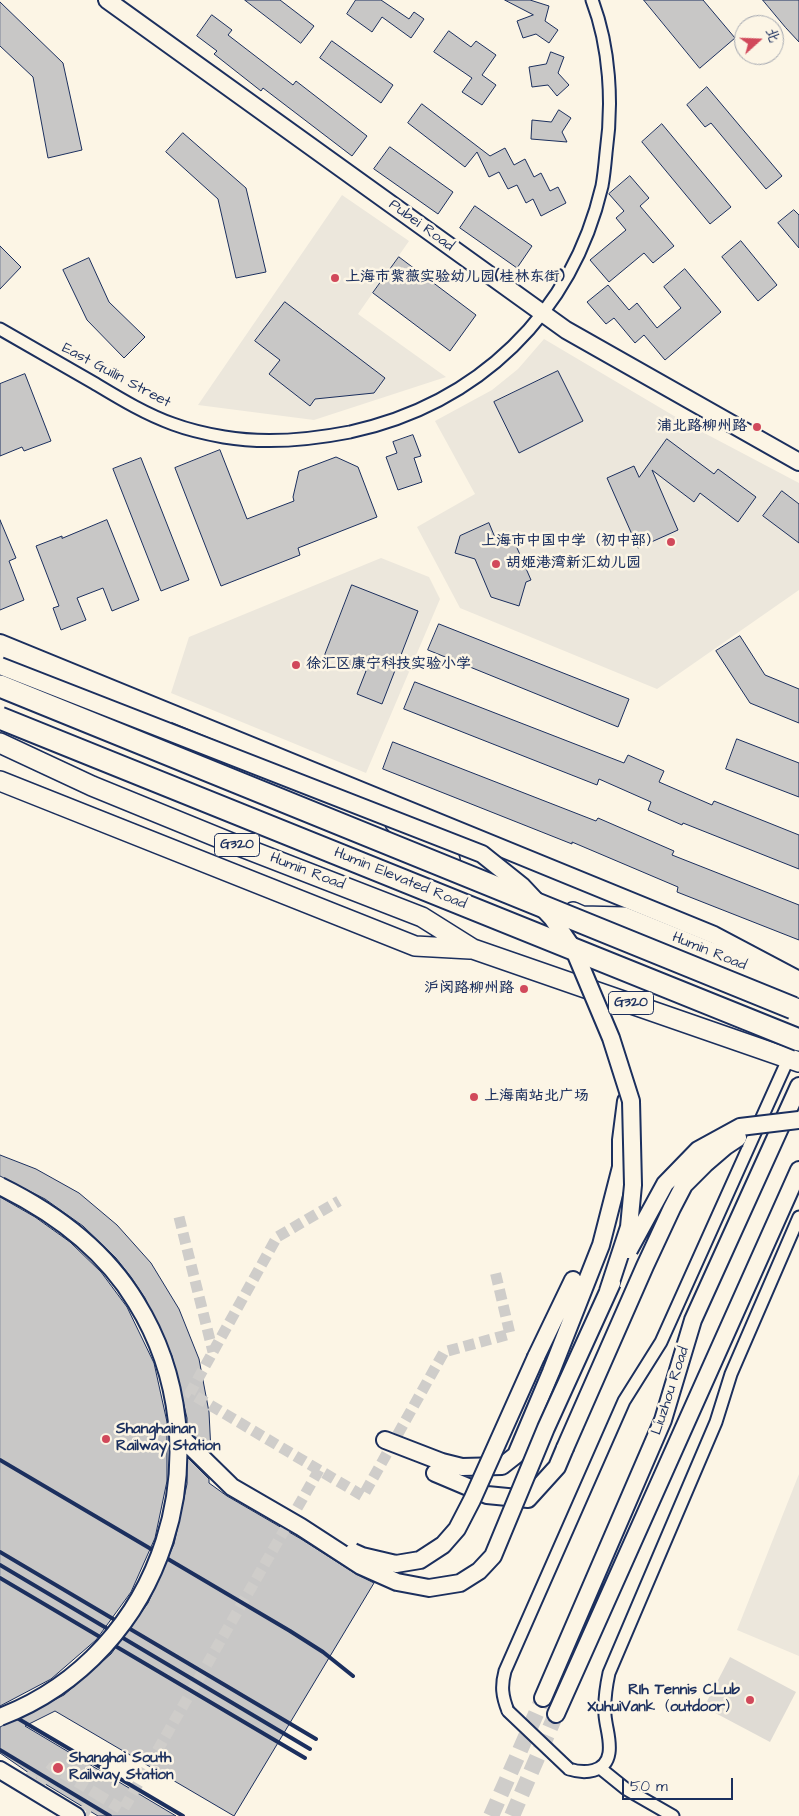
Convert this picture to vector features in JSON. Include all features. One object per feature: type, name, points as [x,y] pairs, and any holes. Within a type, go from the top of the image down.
[{"type":"highway","name":"Humin Elevated Road","points":[[0,686],[797,1005]]},
{"type":"highway","name":"Humin Elevated Road","points":[[0,718],[796,1053]]},
{"type":"main road","name":"Pubei Road","points":[[107,0],[543,314],[575,335],[799,462]]},
{"type":"main road","points":[[0,643],[714,935],[799,980]]},
{"type":"main road","name":"Humin Road","points":[[0,654],[370,806],[450,860]]},
{"type":"main road","points":[[0,666],[482,854],[522,886],[552,918],[574,950],[611,1038],[631,1101],[633,1185],[629,1227],[608,1291]]},
{"type":"main road","name":"Humin Road","points":[[0,674],[582,916],[624,917],[797,1005]]},
{"type":"main road","name":"Humin Road","points":[[0,743],[101,790],[422,917],[473,949],[796,1053]]},
{"type":"main road","name":"Humin Road","points":[[0,781],[415,946],[473,949]]},
{"type":"main road","points":[[582,916],[797,1005]]},
{"type":"main road","name":"Liuzhou Road","points":[[543,1698],[663,1420],[694,1320],[799,1086]]},
{"type":"main road","points":[[385,1440],[442,1462],[462,1467],[502,1466],[516,1455],[601,1245],[621,1167],[621,1140],[627,1089]]},
{"type":"main road","points":[[301,1526],[361,1566],[397,1582],[429,1588],[460,1584],[479,1571],[493,1556],[546,1428],[608,1291],[666,1184],[698,1150],[740,1127],[767,1122],[799,1120]]},
{"type":"main road","points":[[435,1473],[487,1495],[528,1499],[556,1467],[649,1258],[684,1185],[726,1146],[767,1122]]},
{"type":"main road","name":"Liuzhou Road","points":[[556,1714],[799,1170]]},
{"type":"main road","points":[[0,1186],[61,1221],[94,1249],[136,1301],[152,1330],[164,1360],[173,1395],[179,1435],[179,1469],[176,1497],[169,1528],[156,1565],[145,1589],[132,1610],[101,1650],[78,1671],[36,1700],[0,1716]]},
{"type":"main road","points":[[179,1435],[232,1487],[301,1526],[362,1556],[396,1564],[420,1560],[443,1545],[457,1529],[573,1280]]},
{"type":"main road","points":[[0,1770],[76,1816]]},
{"type":"street","name":"East Guilin Street","points":[[0,329],[133,406],[174,424],[225,437],[272,441],[319,438],[368,428],[408,415],[453,393],[495,363],[527,333],[562,286],[582,246],[602,186],[610,125],[608,66],[596,10],[592,0]]},
{"type":"street","points":[[799,1035],[796,1053],[661,1342],[624,1401],[505,1671],[502,1683],[502,1698],[508,1711],[569,1769],[577,1772],[590,1772],[600,1768],[609,1755],[609,1737],[605,1716],[605,1693],[608,1673],[716,1422],[731,1374],[799,1217]]},
{"type":"street","points":[[600,1768],[626,1789],[673,1816]]},
{"type":"shaded area","name":"上海市紫薇实验幼儿园(桂林东街)","points":[[342,195],[409,241],[358,314],[446,377],[314,420],[198,405]]},
{"type":"shaded area","name":"上海市中国中学（初中部）","points":[[544,339],[691,426],[799,483],[799,590],[657,689],[460,608],[417,527],[475,494],[435,421],[492,390],[518,369]]},
{"type":"shaded area","name":"徐汇区康宁科技实验小学","points":[[381,558],[429,577],[440,599],[366,773],[171,693],[189,637]]},
{"type":"shaded area","points":[[799,1474],[799,1656],[737,1630]]},
{"type":"shaded area","name":"RIh Tennis CLub XuhuiVank（outdoor）","points":[[730,1657],[796,1692],[770,1742],[704,1707]]},
{"type":"building","points":[[245,0],[280,0],[314,26],[301,43]]},
{"type":"building","points":[[356,0],[381,0],[409,19],[414,12],[424,19],[411,38],[382,17],[372,32],[347,14]]},
{"type":"building","points":[[505,0],[530,0],[549,6],[545,21],[558,30],[549,43],[536,34],[523,38],[517,21],[533,15]]},
{"type":"building","points":[[644,0],[703,0],[734,37],[734,39],[700,68]]},
{"type":"building","points":[[763,0],[799,0],[799,42],[784,26],[784,15],[775,15]]},
{"type":"building","points":[[0,2],[63,63],[82,150],[48,158],[33,77],[0,46]]},
{"type":"building","points":[[212,15],[232,30],[228,35],[293,85],[296,81],[367,136],[352,156],[263,88],[261,91],[214,54],[217,51],[197,36]]},
{"type":"building","points":[[449,31],[471,47],[476,41],[496,55],[482,75],[496,85],[482,105],[462,92],[472,78],[434,52]]},
{"type":"building","points":[[332,41],[393,85],[381,103],[320,58]]},
{"type":"building","points":[[551,52],[564,57],[558,73],[569,85],[557,96],[548,85],[532,87],[529,67],[546,64]]},
{"type":"building","points":[[707,87],[782,176],[766,189],[711,123],[705,127],[687,105]]},
{"type":"building","points":[[422,104],[490,156],[505,148],[514,165],[525,159],[534,177],[541,173],[550,191],[558,187],[566,203],[541,216],[533,199],[526,203],[517,185],[508,189],[499,172],[489,177],[477,152],[465,167],[408,123]]},
{"type":"building","points":[[559,110],[571,118],[562,132],[567,142],[531,139],[532,120],[551,122]]},
{"type":"building","points":[[662,124],[731,207],[710,224],[642,142]]},
{"type":"building","points":[[183,133],[246,188],[266,272],[236,278],[218,199],[166,152]]},
{"type":"building","points":[[390,147],[453,192],[438,214],[374,169]]},
{"type":"building","points":[[630,176],[649,198],[640,206],[674,246],[653,263],[644,253],[609,282],[590,260],[626,230],[616,218],[624,211],[609,194]]},
{"type":"building","points":[[475,206],[532,246],[517,268],[460,228]]},
{"type":"building","points":[[794,210],[799,215],[799,248],[778,223]]},
{"type":"building","points":[[741,241],[777,285],[758,301],[722,257]]},
{"type":"building","points":[[0,246],[21,267],[0,289]]},
{"type":"building","points":[[399,257],[476,315],[450,351],[373,293]]},
{"type":"building","points":[[89,258],[109,302],[145,337],[124,358],[87,320],[63,270]]},
{"type":"building","points":[[685,269],[721,312],[665,360],[644,335],[635,343],[614,318],[606,324],[587,302],[608,285],[629,310],[637,303],[657,328],[681,308],[664,287]]},
{"type":"building","points":[[285,302],[385,378],[374,393],[315,399],[310,406],[269,374],[280,360],[255,341]]},
{"type":"building","points":[[558,371],[583,421],[519,453],[494,402]]},
{"type":"building","points":[[25,374],[51,441],[24,451],[22,447],[0,456],[0,384]]},
{"type":"building","points":[[413,435],[421,456],[414,458],[422,482],[398,490],[386,457],[397,453],[393,442]]},
{"type":"building","points":[[667,439],[714,474],[718,469],[756,497],[738,522],[700,493],[694,502],[652,470],[678,530],[638,548],[607,478],[634,466],[639,477]]},
{"type":"building","points":[[220,450],[247,519],[294,501],[293,497],[299,471],[336,457],[358,467],[377,517],[298,548],[300,555],[221,586],[175,468]]},
{"type":"building","points":[[141,458],[189,580],[161,591],[113,469]]},
{"type":"building","points":[[782,491],[799,504],[799,543],[763,516]]},
{"type":"building","points":[[0,520],[16,558],[9,561],[24,600],[0,610]]},
{"type":"building","points":[[107,520],[139,600],[112,611],[103,588],[77,598],[86,620],[61,630],[53,608],[59,606],[36,546]]},
{"type":"building","points":[[489,523],[496,540],[511,534],[531,580],[526,582],[519,606],[491,597],[475,559],[455,553],[460,536]]},
{"type":"building","points":[[352,585],[418,611],[382,704],[357,694],[366,671],[325,655]]},
{"type":"building","points":[[439,624],[629,699],[618,727],[428,650]]},
{"type":"building","points":[[740,636],[765,675],[799,689],[799,723],[750,703],[716,651]]},
{"type":"building","points":[[415,682],[624,763],[628,755],[664,771],[659,782],[712,805],[714,801],[799,835],[799,869],[683,823],[682,825],[648,810],[651,802],[599,779],[597,785],[404,709]]},
{"type":"building","points":[[737,739],[799,763],[799,797],[726,769]]},
{"type":"building","points":[[393,742],[596,821],[598,818],[674,851],[672,855],[799,905],[799,940],[677,892],[678,887],[572,842],[572,844],[383,769]]},
{"type":"building","points":[[0,1155],[36,1169],[79,1193],[117,1225],[151,1263],[179,1309],[199,1359],[209,1412],[211,1452],[187,1429],[187,1418],[172,1356],[145,1298],[131,1277],[116,1258],[83,1226],[45,1199],[0,1176]]},
{"type":"building","name":"Shanghainan Railway Station","points":[[0,1197],[35,1217],[70,1242],[101,1272],[127,1307],[154,1363],[167,1422],[167,1481],[155,1538],[131,1592],[96,1640],[51,1679],[0,1706]]},
{"type":"building","points":[[187,1457],[209,1479],[209,1483],[227,1496],[374,1583],[234,1816],[55,1711],[25,1726],[176,1816],[98,1816],[42,1782],[0,1753],[0,1727],[64,1695],[111,1654],[148,1603],[174,1544],[187,1484]]},
{"type":"tunnel","points":[[319,1470],[190,1393],[277,1237],[339,1201]]},
{"type":"tunnel","points":[[179,1217],[213,1352]]},
{"type":"tunnel","points":[[97,1794],[123,1810],[319,1470],[363,1496],[444,1352],[510,1334],[495,1271]]},
{"type":"tunnel","points":[[491,1816],[543,1698]]},
{"type":"tunnel","points":[[512,1816],[556,1714]]},
{"type":"tunnel","points":[[25,1776],[39,1784],[53,1767],[97,1794],[83,1813],[89,1816]]},
{"type":"railway","points":[[0,1460],[290,1631],[323,1652],[353,1676]]},
{"type":"railway","points":[[0,1552],[316,1739]]},
{"type":"railway","points":[[0,1565],[310,1749]]},
{"type":"railway","points":[[0,1578],[305,1758]]},
{"type":"railway","points":[[0,1708],[183,1816]]},
{"type":"railway","points":[[0,1750],[110,1816]]},
{"type":"place","name":"上海市紫薇实验幼儿园(桂林东街)","points":[[335,278]]},
{"type":"place","name":"浦北路柳州路","points":[[757,427]]},
{"type":"place","name":"上海市中国中学（初中部）","points":[[671,542]]},
{"type":"place","name":"胡姬港湾新汇幼儿园","points":[[496,564]]},
{"type":"place","name":"徐汇区康宁科技实验小学","points":[[296,665]]},
{"type":"place","name":"沪闵路柳州路","points":[[524,989]]},
{"type":"place","name":"上海南站北广场","points":[[474,1097]]},
{"type":"place","name":"Shanghainan Railway Station","points":[[106,1439]]},
{"type":"place","name":"RIh Tennis CLub XuhuiVank（outdoor）","points":[[750,1700]]},
{"type":"place","name":"Shanghai South Railway Station","points":[[58,1768]]}]
